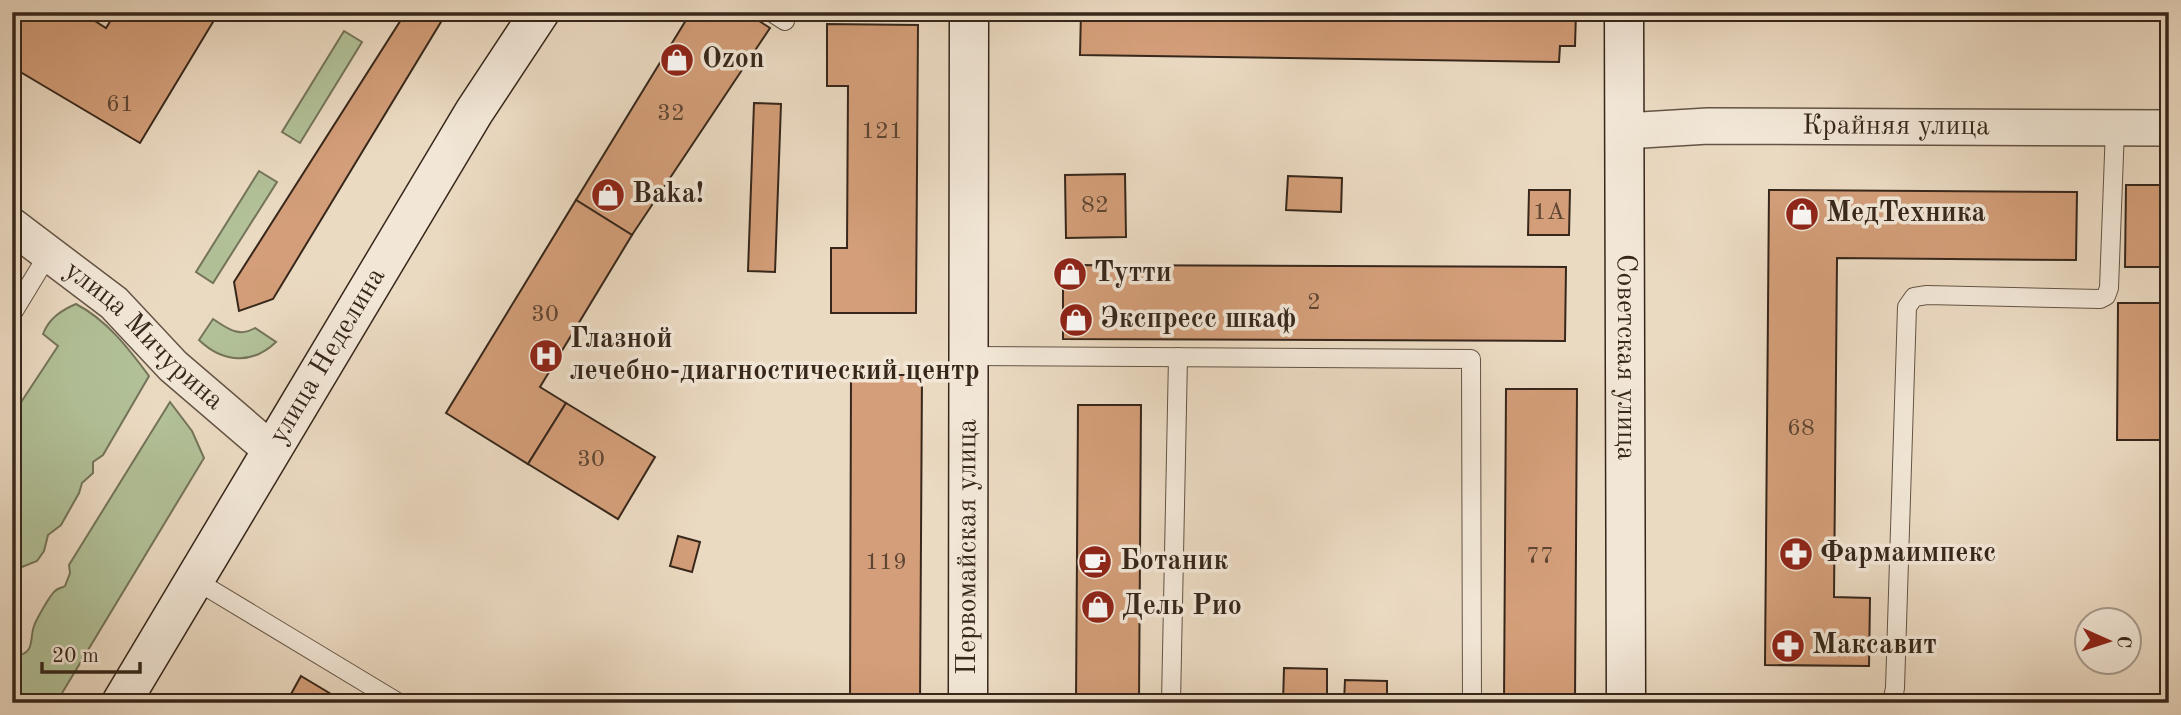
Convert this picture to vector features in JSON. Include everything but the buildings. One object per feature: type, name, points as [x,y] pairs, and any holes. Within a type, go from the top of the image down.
[{"type":"main road","name":"улица Неделина","points":[[121,703],[474,112],[540,12]]},
{"type":"main road","name":"Первомайская улица","points":[[968,703],[969,12]]},
{"type":"main road","name":"Советская улица","points":[[1624,12],[1626,703]]},
{"type":"street","name":"Крайняя улица","points":[[1625,131],[1708,127],[2169,128]]},
{"type":"street","name":"улица Мичурина","points":[[12,226],[114,303],[173,366],[271,450]]},
{"type":"lane","points":[[1892,703],[1895,688],[1907,307],[1914,297],[1927,295],[2099,299],[2106,296],[2109,288],[2115,128]]},
{"type":"lane","points":[[12,314],[49,253]]},
{"type":"lane","points":[[967,356],[1471,359],[1472,703]]},
{"type":"lane","points":[[1171,703],[1178,357]]},
{"type":"lane","points":[[195,580],[400,703]]},
{"type":"green space","points":[[344,31],[362,42],[300,143],[282,132]]},
{"type":"green space","points":[[259,171],[277,182],[213,283],[196,272]]},
{"type":"green space","points":[[76,304],[98,318],[149,376],[103,455],[93,462],[93,473],[82,483],[61,525],[48,535],[44,551],[37,561],[12,571],[12,416],[58,346],[43,334],[46,328],[56,315]]},
{"type":"green space","points":[[213,319],[238,332],[255,328],[276,342],[257,355],[247,358],[228,357],[208,348],[199,340]]},
{"type":"green space","points":[[170,402],[192,431],[204,458],[56,703],[12,703],[12,658],[29,649],[34,626],[43,608],[55,591],[65,586],[70,573],[69,565]]},
{"type":"place","name":"Ozon","points":[[677,60]]},
{"type":"place","name":"Baka!","points":[[608,195]]},
{"type":"place","name":"МедТехника","points":[[1802,214]]},
{"type":"place","name":"Тутти","points":[[1070,274]]},
{"type":"place","name":"Экспресс шкаф","points":[[1076,320]]},
{"type":"place","name":"Глазной лечебно-диагностический центр","points":[[546,356]]},
{"type":"place","name":"Фармаимпекс","points":[[1796,554]]},
{"type":"place","name":"Ботаник","points":[[1095,562]]},
{"type":"place","name":"Дель Рио","points":[[1098,607]]},
{"type":"place","name":"Максавит","points":[[1788,646]]}]
